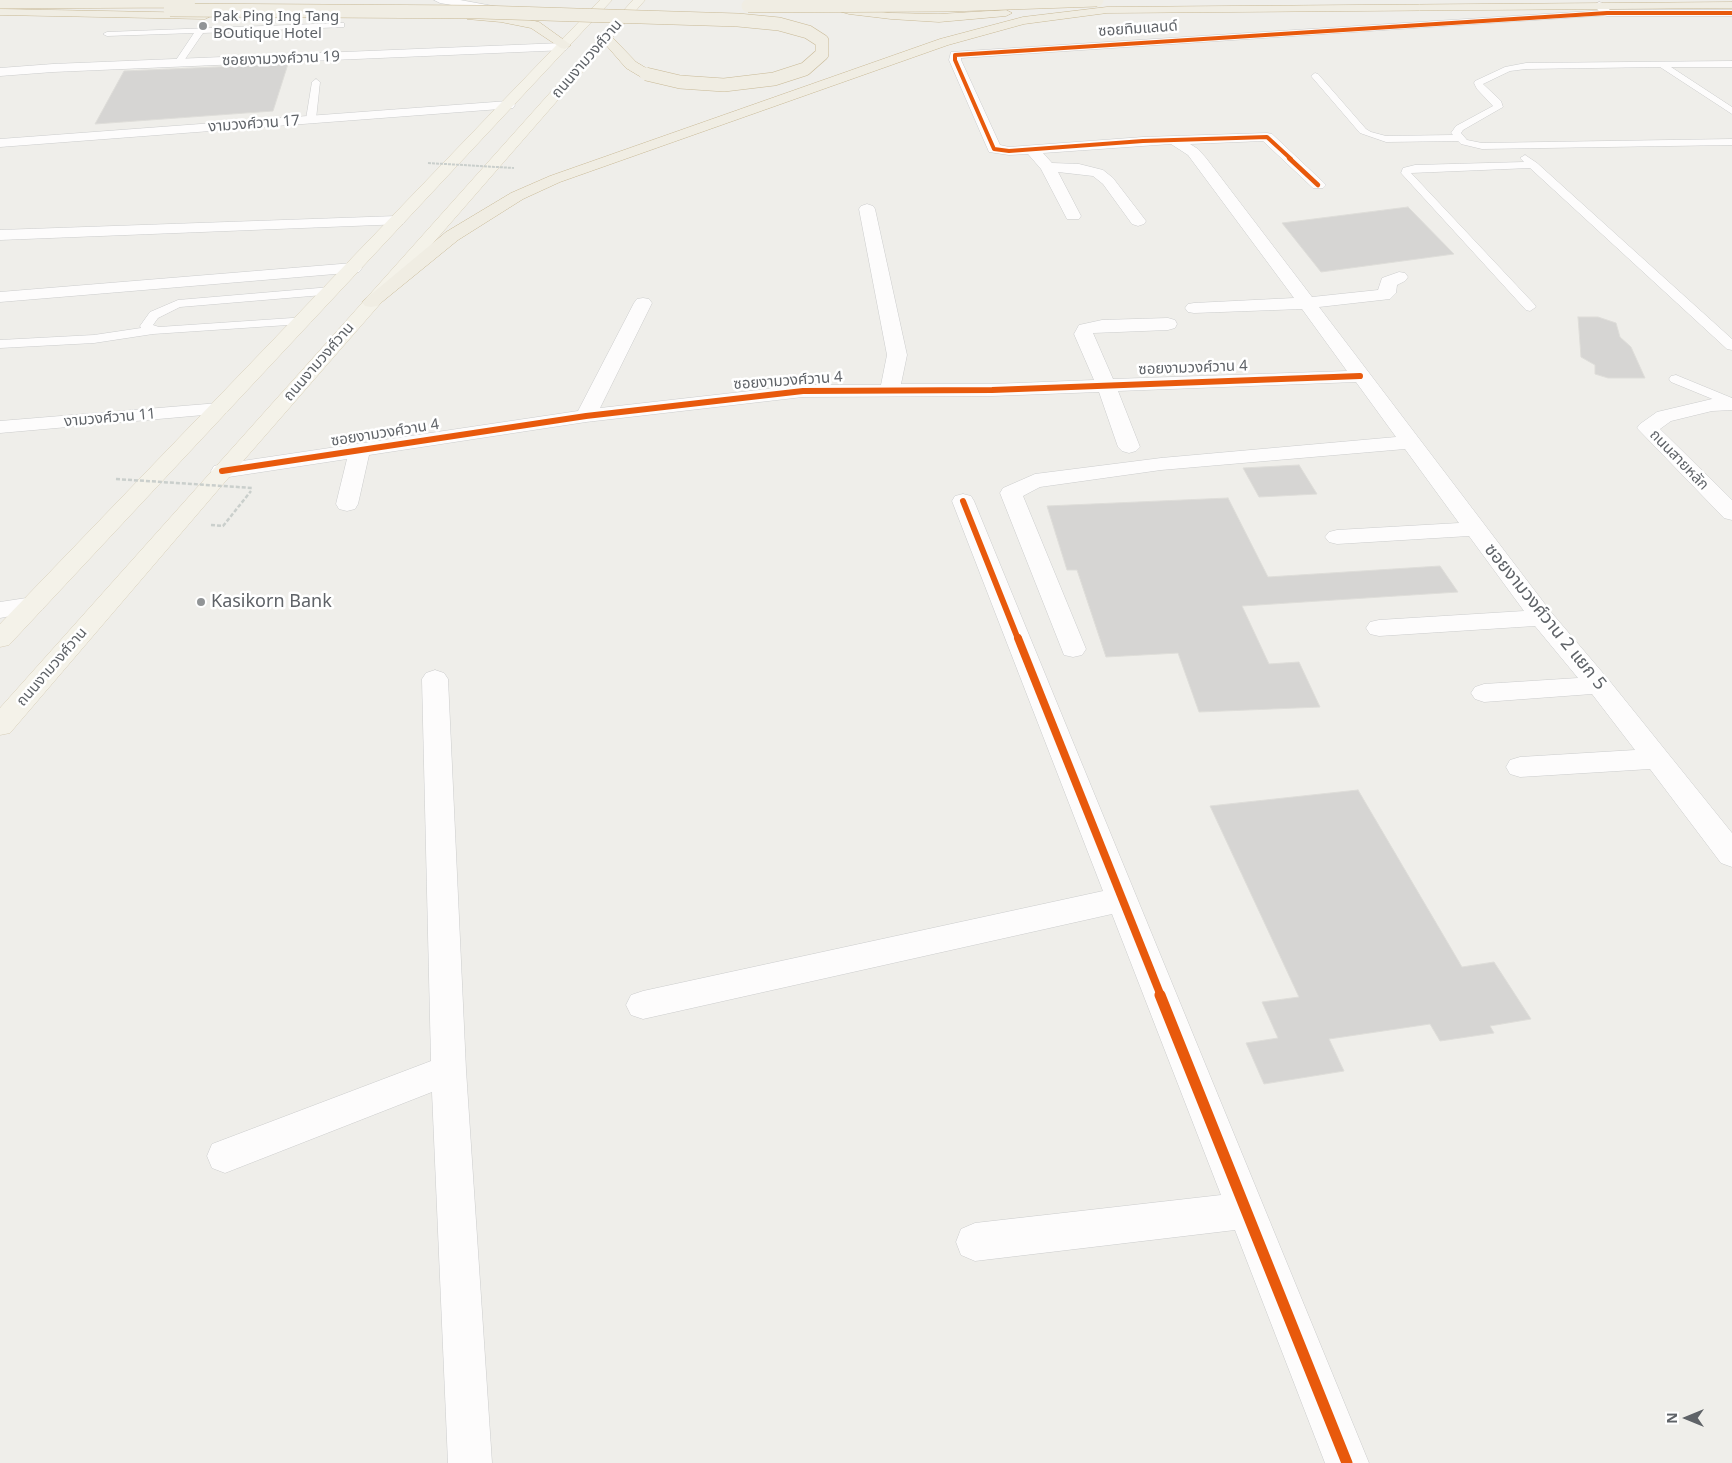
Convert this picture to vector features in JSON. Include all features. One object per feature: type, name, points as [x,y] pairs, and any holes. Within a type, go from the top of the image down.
[{"type":"highway","points":[[23,13],[45,7],[51,2],[48,0]]},
{"type":"highway","points":[[62,0],[55,4],[53,9],[59,11],[151,16],[501,18],[535,25],[564,46]]},
{"type":"highway","points":[[0,2],[334,0]]},
{"type":"highway","points":[[811,0],[853,12],[939,18],[1107,10],[1603,9],[1732,5]]},
{"type":"highway","points":[[740,6],[951,5],[1096,0]]},
{"type":"highway","points":[[520,1],[580,5],[684,6]]},
{"type":"highway","points":[[0,12],[170,10],[480,12],[738,20],[786,26],[808,32],[822,41],[822,54],[806,68],[774,79],[724,85],[680,82],[646,74],[631,65],[606,38]]},
{"type":"highway","points":[[372,302],[452,236],[517,196],[555,179],[944,42],[1023,21],[1107,10]]},
{"type":"main road","name":"ถนนงามวงศ์วาน","points":[[0,639],[606,0]]},
{"type":"main road","name":"ถนนงามวงศ์วาน","points":[[0,726],[222,471],[639,0]]},
{"type":"street","points":[[440,0],[531,16],[587,21]]},
{"type":"street","points":[[1603,9],[1732,13]]},
{"type":"street","name":"ซอยทิมแลนด์","points":[[1318,185],[1267,137],[1032,150],[1009,151],[994,149],[955,60],[955,55],[1603,9]]},
{"type":"street","name":"ซอยงามวงศ์วาน 19","points":[[0,72],[564,46]]},
{"type":"street","name":"งามวงศ์วาน 17","points":[[0,143],[508,105]]},
{"type":"street","points":[[1175,141],[1193,152],[1201,161],[1360,376]]},
{"type":"street","points":[[1032,150],[1048,167],[1073,216]]},
{"type":"street","points":[[1048,167],[1079,169],[1098,173],[1108,181],[1138,221]]},
{"type":"street","points":[[867,209],[897,355],[890,390]]},
{"type":"street","points":[[0,235],[397,221]]},
{"type":"street","points":[[0,297],[353,268]]},
{"type":"street","points":[[1194,308],[1307,303],[1384,295],[1387,293],[1388,282],[1399,277]]},
{"type":"street","points":[[586,416],[643,303]]},
{"type":"street","points":[[1129,447],[1106,385],[1083,334],[1086,329],[1125,324],[1168,324]]},
{"type":"street","name":"ซอยงามวงศ์วาน 4","points":[[222,471],[586,416],[803,391],[992,390],[1360,376]]},
{"type":"street","name":"ซอยงามวงศ์วาน 2 แยก 5","points":[[1360,376],[1542,618],[1599,685],[1732,855]]},
{"type":"street","name":"ถนนสายหลัก","points":[[1732,403],[1712,405],[1664,416],[1647,428],[1732,513]]},
{"type":"street","name":"งามวงศ์วาน 11","points":[[0,428],[219,409]]},
{"type":"street","points":[[1073,649],[1011,492],[1035,480],[1162,464],[1410,442]]},
{"type":"street","points":[[348,504],[360,451]]},
{"type":"street","points":[[963,500],[1347,1463]]},
{"type":"street","points":[[1337,537],[1475,529]]},
{"type":"street","points":[[0,610],[33,605]]},
{"type":"street","points":[[1379,628],[1542,618]]},
{"type":"street","points":[[435,679],[449,1070],[470,1463]]},
{"type":"street","points":[[1484,694],[1599,685]]},
{"type":"street","points":[[1520,767],[1657,759]]},
{"type":"street","points":[[643,1005],[1122,899]]},
{"type":"street","points":[[225,1156],[449,1070]]},
{"type":"street","points":[[975,1242],[1246,1210]]},
{"type":"lane","points":[[107,34],[341,25]]},
{"type":"lane","points":[[178,63],[200,31]]},
{"type":"lane","points":[[1458,138],[1456,134],[1459,128],[1498,107],[1498,102],[1480,87],[1478,83],[1508,69],[1526,66],[1732,64]]},
{"type":"lane","points":[[1662,65],[1732,111]]},
{"type":"lane","points":[[1315,76],[1363,131],[1386,139],[1458,138],[1474,145],[1732,142]]},
{"type":"lane","points":[[311,120],[316,82]]},
{"type":"lane","points":[[1512,145],[1732,346]]},
{"type":"lane","points":[[1530,307],[1406,173],[1407,170],[1414,168],[1533,165]]},
{"type":"lane","points":[[154,330],[146,326],[154,315],[178,304],[331,291]]},
{"type":"lane","points":[[0,344],[94,339],[154,330],[303,320]]},
{"type":"lane","points":[[1676,379],[1732,403]]},
{"type":"path","points":[[428,164],[514,168]]},
{"type":"path","points":[[116,479],[253,488],[223,526]]},
{"type":"building","points":[[288,64],[273,111],[95,124],[124,71]]},
{"type":"building","points":[[1408,207],[1454,254],[1321,272],[1282,223]]},
{"type":"building","points":[[1578,317],[1598,317],[1616,323],[1620,337],[1631,347],[1645,378],[1608,378],[1595,374],[1595,365],[1581,357]]},
{"type":"building","points":[[1299,465],[1317,494],[1259,497],[1243,468]]},
{"type":"building","points":[[1228,498],[1268,577],[1440,566],[1458,592],[1242,606],[1269,664],[1299,662],[1320,707],[1199,712],[1178,653],[1106,657],[1077,570],[1067,570],[1047,506]]},
{"type":"building","points":[[1358,790],[1462,967],[1494,962],[1531,1019],[1490,1026],[1494,1033],[1440,1041],[1430,1024],[1329,1039],[1344,1071],[1264,1084],[1246,1043],[1278,1038],[1262,1002],[1299,997],[1210,806]]},
{"type":"cycle path","points":[[1318,185],[1267,137],[1143,141],[1009,151],[994,149],[955,60],[955,55],[1607,13],[1732,13]]},
{"type":"cycle path","points":[[222,471],[586,416],[803,391],[992,390],[1360,376]]},
{"type":"cycle path","points":[[963,501],[1347,1463]]},
{"type":"place","name":"Pak Ping Ing Tang BOutique Hotel","points":[[203,26]]},
{"type":"place","name":"Kasikorn Bank","points":[[201,602]]}]
